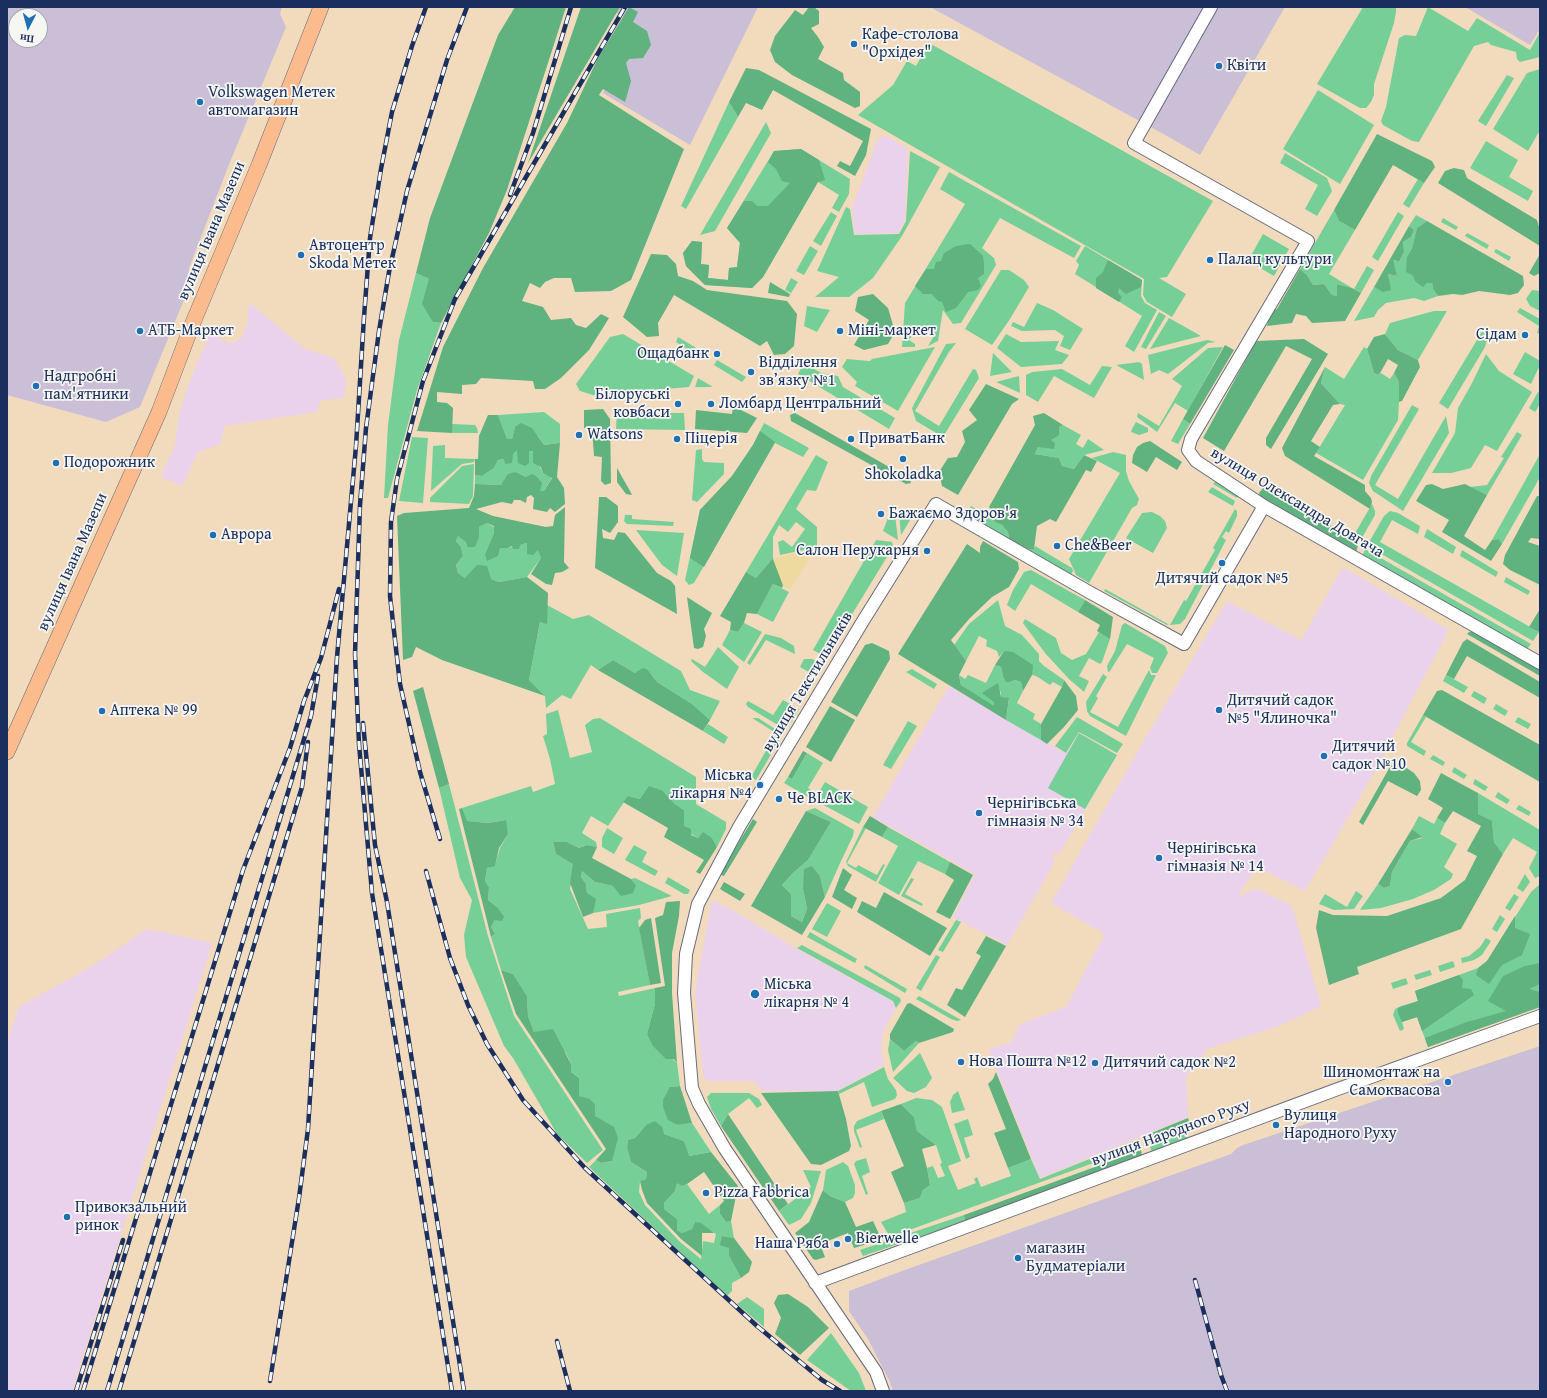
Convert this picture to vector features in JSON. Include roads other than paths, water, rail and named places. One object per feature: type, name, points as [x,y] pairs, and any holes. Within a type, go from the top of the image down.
[{"type":"main road","name":"вулиця Івана Мазепи","points":[[7,752],[159,412],[186,339],[259,165],[321,7]]},
{"type":"street","name":"вулиця Олександра Довгача","points":[[1211,7],[1134,144],[1308,241],[1191,439],[1188,450],[1196,461],[1264,506],[1540,663]]},
{"type":"street","name":"вулиця Текстильників","points":[[815,1283],[725,1149],[699,1104],[692,1088],[684,992],[686,954],[698,904],[739,827],[863,621],[936,504],[1096,596],[1184,644],[1264,506]]},
{"type":"street","name":"вулиця Народного Руху","points":[[815,1283],[1328,1092],[1540,1016]]},
{"type":"street","points":[[815,1283],[876,1372],[883,1391]]},
{"type":"railway","points":[[270,1381],[299,1198],[308,1129],[337,657],[356,446],[370,238],[392,112],[412,46],[426,7]]},
{"type":"railway","points":[[452,1391],[372,893],[359,744],[355,654],[360,505],[366,428],[379,331],[389,272],[407,191],[447,60],[467,7]]},
{"type":"railway","points":[[510,195],[533,133],[571,7]]},
{"type":"railway","points":[[440,839],[420,772],[400,684],[390,596],[391,522],[397,479],[423,381],[455,299],[625,7]]},
{"type":"railway","points":[[83,1391],[243,870],[290,748],[304,701],[321,658],[339,589]]},
{"type":"railway","points":[[107,1391],[311,716],[318,676]]},
{"type":"railway","points":[[363,723],[375,845],[387,902],[464,1391]]},
{"type":"railway","points":[[119,1391],[302,787],[308,742]]},
{"type":"railway","points":[[426,871],[450,958],[468,1005],[487,1044],[523,1100],[585,1168],[757,1326],[822,1380],[840,1391]]},
{"type":"railway","points":[[76,1391],[123,1240]]},
{"type":"railway","points":[[1195,1280],[1221,1375],[1227,1391]]},
{"type":"railway","points":[[557,1341],[570,1391]]},
{"type":"place","name":"Кафе-столова \"Орхідея\"","points":[[854,44]]},
{"type":"place","name":"Квіти","points":[[1219,66]]},
{"type":"place","name":"Volkswagen Метек автомагазин","points":[[200,102]]},
{"type":"place","name":"Автоцентр Skoda Метек","points":[[301,255]]},
{"type":"place","name":"Палац культури","points":[[1210,260]]},
{"type":"place","name":"АТБ-Маркет","points":[[140,331]]},
{"type":"place","name":"Міні-маркет","points":[[840,331]]},
{"type":"place","name":"Сідам","points":[[1525,335]]},
{"type":"place","name":"Ощадбанк","points":[[717,354]]},
{"type":"place","name":"Відділення зв’язку №1","points":[[751,372]]},
{"type":"place","name":"Надгробні пам'ятники","points":[[36,386]]},
{"type":"place","name":"Білоруські ковбаси","points":[[678,404]]},
{"type":"place","name":"Ломбард Центральний","points":[[711,404]]},
{"type":"place","name":"Watsons","points":[[579,435]]},
{"type":"place","name":"Піцерія","points":[[677,439]]},
{"type":"place","name":"ПриватБанк","points":[[851,439]]},
{"type":"place","name":"Shokoladka","points":[[903,459]]},
{"type":"place","name":"Подорожник","points":[[56,463]]},
{"type":"place","name":"Бажаємо Здоров'я","points":[[881,514]]},
{"type":"place","name":"Аврора","points":[[213,535]]},
{"type":"place","name":"Che&Beer","points":[[1057,546]]},
{"type":"place","name":"Салон Перукарня","points":[[927,551]]},
{"type":"place","name":"Дитячий садок №5","points":[[1222,563]]},
{"type":"place","name":"Дитячий садок №5 \"Ялиночка\"","points":[[1219,710]]},
{"type":"place","name":"Аптека № 99","points":[[102,711]]},
{"type":"place","name":"Дитячий садок №10","points":[[1324,756]]},
{"type":"place","name":"Міська лікарня №4","points":[[760,785]]},
{"type":"place","name":"Че BLACK","points":[[779,799]]},
{"type":"place","name":"Чернігівська гімназія № 34","points":[[979,813]]},
{"type":"place","name":"Чернігівська гімназія № 14","points":[[1159,858]]},
{"type":"place","name":"Міська лікарня № 4","points":[[755,994]]},
{"type":"place","name":"Нова Пошта №12","points":[[961,1062]]},
{"type":"place","name":"Дитячий садок №2","points":[[1095,1063]]},
{"type":"place","name":"Шиномонтаж на Самоквасова","points":[[1448,1082]]},
{"type":"place","name":"Вулиця Народного Руху","points":[[1276,1125]]},
{"type":"place","name":"Pizza Fabbrica","points":[[706,1193]]},
{"type":"place","name":"Привокзальний ринок","points":[[67,1217]]},
{"type":"place","name":"Bierwelle","points":[[848,1239]]},
{"type":"place","name":"Наша Ряба","points":[[837,1244]]},
{"type":"place","name":"магазин Будматеріали","points":[[1018,1258]]}]
